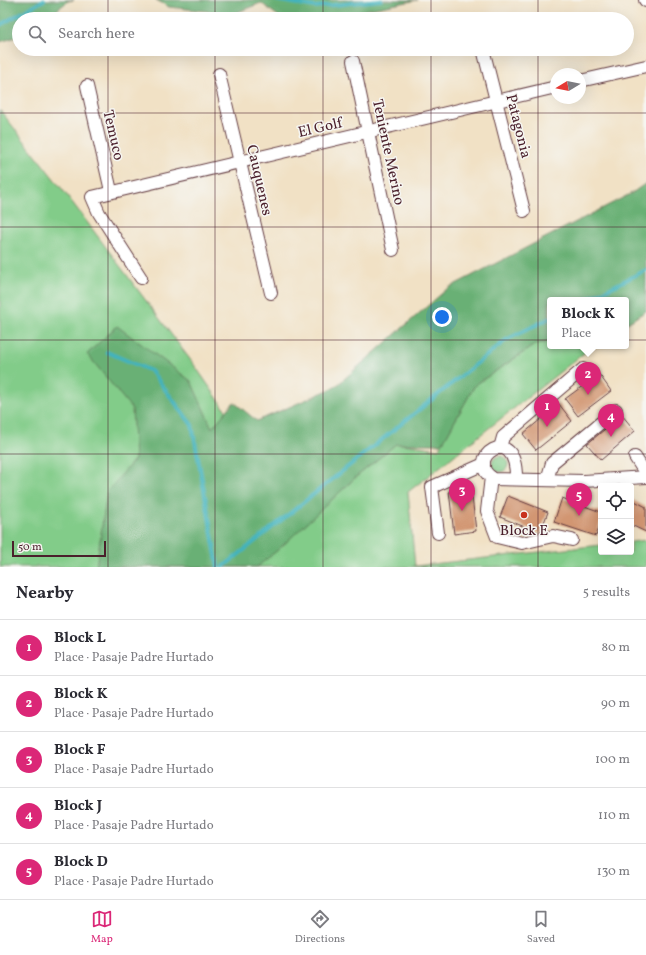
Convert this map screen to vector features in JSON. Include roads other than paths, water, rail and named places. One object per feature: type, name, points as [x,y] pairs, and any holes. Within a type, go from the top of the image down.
[{"type":"street","name":"Patagonia","points":[[485,56],[524,211]]},
{"type":"street","name":"Teniente Merino","points":[[353,61],[393,250]]},
{"type":"street","points":[[586,80],[646,66]]},
{"type":"street","name":"Cauquenes","points":[[219,74],[271,293]]},
{"type":"street","name":"Temuco","points":[[87,86],[111,192]]},
{"type":"street","name":"El Golf","points":[[141,278],[99,213],[92,197],[550,88]]},
{"type":"street","points":[[500,448],[503,437],[583,369]]},
{"type":"street","points":[[547,480],[552,463],[616,410]]},
{"type":"street","points":[[516,479],[515,461],[509,451],[500,448],[491,450],[484,458],[487,475],[491,477],[516,479],[584,481],[646,476],[635,456]]},
{"type":"street","points":[[438,533],[432,487],[484,464]]},
{"type":"street","points":[[491,477],[487,511],[497,537],[522,543],[553,536],[572,540]]},
{"type":"waterway","points":[[23,12],[44,0]]},
{"type":"waterway","points":[[276,0],[315,7],[381,0]]},
{"type":"waterway","points":[[0,25],[12,18]]},
{"type":"waterway","points":[[592,297],[646,270]]},
{"type":"waterway","points":[[223,567],[506,340],[547,320]]},
{"type":"waterway","points":[[107,352],[151,371],[192,425],[218,567]]},
{"type":"place","name":"Block K","points":[[588,395]]},
{"type":"place","name":"Block L","points":[[547,427]]},
{"type":"place","name":"Block J","points":[[611,437]]},
{"type":"place","name":"Block F","points":[[462,511]]},
{"type":"place","name":"Block E","points":[[524,515]]},
{"type":"place","name":"Block D","points":[[579,516]]}]
